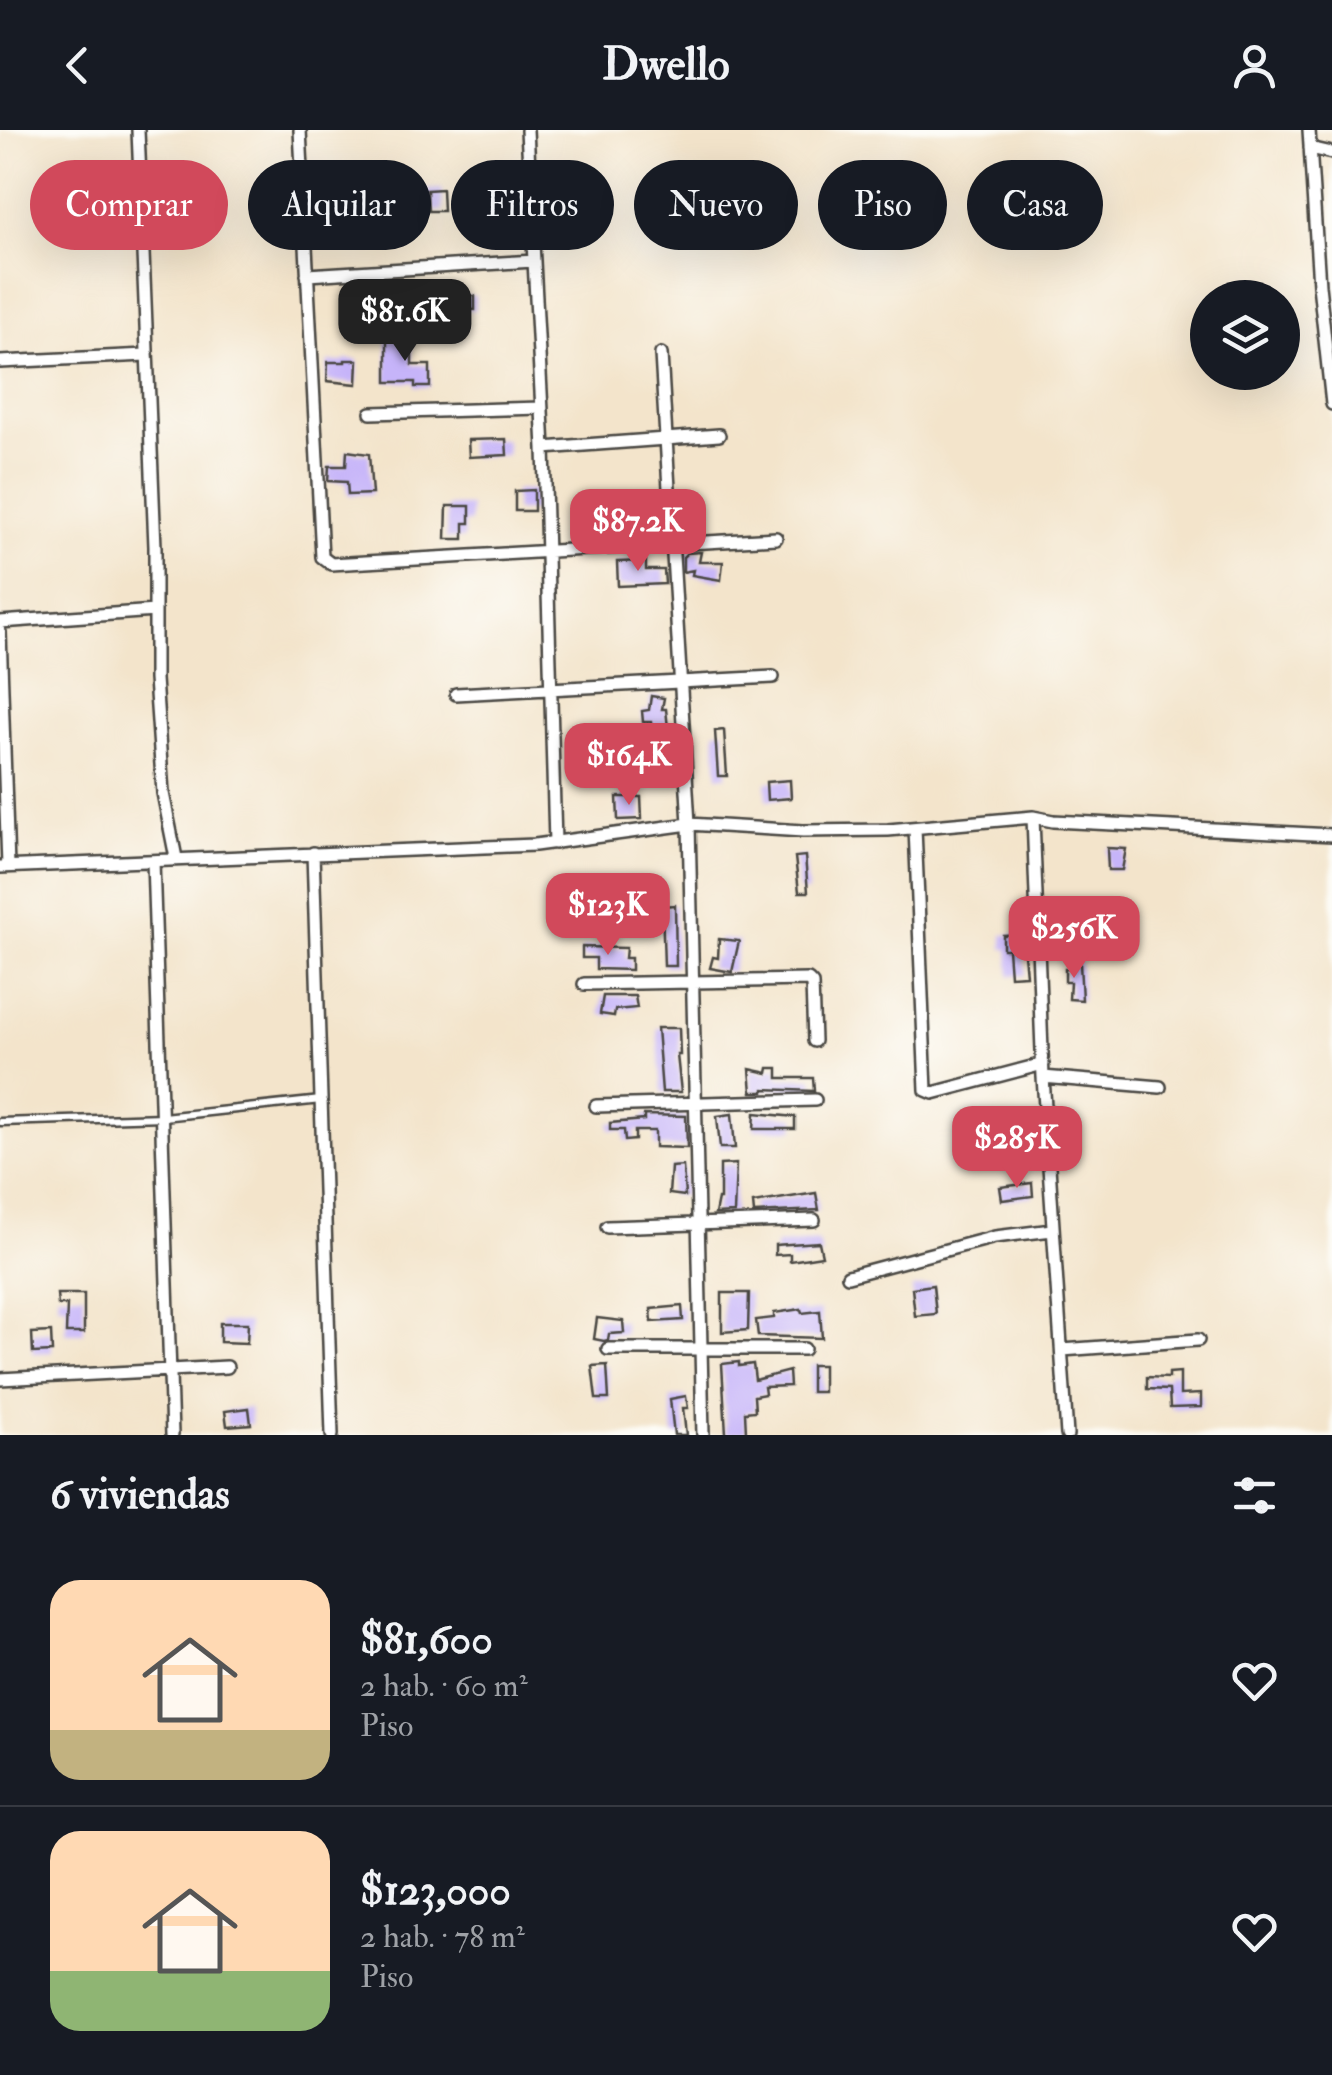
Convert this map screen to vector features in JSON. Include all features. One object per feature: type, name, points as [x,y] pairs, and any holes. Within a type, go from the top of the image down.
[{"type":"street","points":[[138,130],[155,548],[154,679],[163,793],[176,858]]},
{"type":"street","points":[[303,130],[322,557],[326,562],[776,538]]},
{"type":"street","points":[[528,130],[544,448],[554,842]]},
{"type":"street","points":[[1309,130],[1318,285],[1332,404]]},
{"type":"street","points":[[1310,148],[1332,152]]},
{"type":"street","points":[[308,275],[534,261]]},
{"type":"street","points":[[1318,285],[1332,290]]},
{"type":"street","points":[[661,354],[689,824],[704,1435]]},
{"type":"street","points":[[0,362],[146,355]]},
{"type":"street","points":[[372,413],[541,408]]},
{"type":"street","points":[[544,448],[718,435]]},
{"type":"street","points":[[0,622],[155,611]]},
{"type":"street","points":[[0,632],[4,867],[554,842],[689,824],[803,831],[915,828],[1033,817],[1332,835]]},
{"type":"street","points":[[456,694],[773,676]]},
{"type":"street","points":[[1033,817],[1043,1070],[1067,1435]]},
{"type":"street","points":[[915,828],[926,1090],[933,1093],[1043,1070],[1160,1087]]},
{"type":"street","points":[[312,853],[332,1435]]},
{"type":"street","points":[[152,861],[172,1435]]},
{"type":"street","points":[[584,984],[808,980],[812,984],[814,1041]]},
{"type":"street","points":[[596,1106],[815,1100]]},
{"type":"street","points":[[607,1227],[814,1220]]},
{"type":"street","points":[[848,1276],[995,1237],[1052,1230]]},
{"type":"street","points":[[1062,1350],[1198,1340]]},
{"type":"street","points":[[608,1349],[804,1349]]},
{"type":"street","points":[[0,1378],[228,1368]]},
{"type":"lane","points":[[0,1122],[163,1117],[321,1100]]},
{"type":"building","points":[[442,189],[443,211],[431,211],[431,190]]},
{"type":"building","points":[[443,295],[475,296],[475,310],[443,308]]},
{"type":"building","points":[[387,339],[412,339],[412,365],[430,365],[430,387],[415,387],[415,382],[387,382]]},
{"type":"building","points":[[358,360],[357,384],[327,381],[328,362]]},
{"type":"building","points":[[506,439],[507,455],[469,457],[468,440]]},
{"type":"building","points":[[347,451],[369,454],[372,494],[348,495],[347,482],[328,481],[329,466],[346,466]]},
{"type":"building","points":[[534,490],[534,511],[515,511],[515,491]]},
{"type":"building","points":[[447,506],[470,506],[470,523],[464,523],[464,539],[446,539]]},
{"type":"building","points":[[610,514],[612,531],[602,532],[601,524],[578,526],[578,518]]},
{"type":"building","points":[[701,552],[699,562],[723,562],[721,580],[692,575],[693,570],[683,572],[683,557]]},
{"type":"building","points":[[646,561],[646,570],[664,570],[665,584],[618,586],[617,562]]},
{"type":"building","points":[[651,696],[664,698],[662,709],[666,709],[668,728],[652,731],[651,722],[643,722],[642,711],[649,710]]},
{"type":"building","points":[[724,730],[727,776],[718,776],[715,731]]},
{"type":"building","points":[[624,757],[626,768],[592,771],[591,760]]},
{"type":"building","points":[[790,780],[791,798],[767,800],[766,782]]},
{"type":"building","points":[[617,797],[641,797],[642,819],[618,820]]},
{"type":"building","points":[[1107,848],[1126,849],[1122,870],[1108,870]]},
{"type":"building","points":[[805,856],[808,892],[799,892],[795,857]]},
{"type":"building","points":[[675,905],[676,966],[664,966],[662,906]]},
{"type":"building","points":[[1022,934],[1026,975],[1010,976],[1003,935]]},
{"type":"building","points":[[719,939],[739,941],[732,972],[710,968],[713,957],[718,958]]},
{"type":"building","points":[[582,947],[626,948],[625,958],[631,958],[631,970],[596,969],[596,958],[582,958]]},
{"type":"building","points":[[1072,962],[1080,963],[1082,1000],[1069,999],[1070,982],[1065,982],[1065,969],[1071,969]]},
{"type":"building","points":[[603,996],[635,996],[637,1008],[615,1010],[614,1016],[600,1014]]},
{"type":"building","points":[[657,1028],[679,1028],[681,1092],[662,1092]]},
{"type":"building","points":[[769,1068],[778,1068],[778,1078],[813,1078],[814,1091],[752,1092],[750,1069],[768,1073]]},
{"type":"building","points":[[755,1113],[795,1117],[795,1129],[754,1129]]},
{"type":"building","points":[[732,1114],[735,1148],[720,1148],[717,1116]]},
{"type":"building","points":[[644,1115],[686,1116],[687,1148],[655,1147],[655,1131],[635,1131],[635,1140],[625,1141],[624,1130],[610,1130],[610,1123],[644,1120]]},
{"type":"building","points":[[736,1164],[734,1213],[715,1214],[720,1199],[720,1165]]},
{"type":"building","points":[[683,1166],[685,1196],[669,1194],[671,1167]]},
{"type":"building","points":[[1032,1183],[1033,1196],[1002,1200],[1000,1187]]},
{"type":"building","points":[[816,1193],[819,1210],[754,1213],[753,1203]]},
{"type":"building","points":[[819,1242],[822,1256],[790,1261],[790,1254],[775,1255],[775,1245]]},
{"type":"building","points":[[933,1285],[936,1314],[915,1316],[912,1288]]},
{"type":"building","points":[[722,1293],[749,1293],[748,1330],[722,1332]]},
{"type":"building","points":[[57,1294],[84,1294],[84,1333],[66,1333],[67,1305],[58,1305]]},
{"type":"building","points":[[682,1306],[683,1320],[652,1322],[651,1309]]},
{"type":"building","points":[[801,1309],[802,1313],[820,1311],[822,1338],[758,1336],[756,1320]]},
{"type":"building","points":[[597,1318],[623,1321],[624,1333],[609,1334],[604,1341],[594,1339]]},
{"type":"building","points":[[220,1323],[248,1323],[247,1343],[220,1342]]},
{"type":"building","points":[[51,1332],[52,1352],[33,1353],[32,1333]]},
{"type":"building","points":[[739,1362],[739,1366],[753,1364],[755,1380],[789,1371],[790,1386],[764,1387],[765,1394],[754,1396],[755,1411],[745,1412],[746,1432],[726,1434],[722,1364]]},
{"type":"building","points":[[607,1365],[609,1399],[596,1399],[592,1366]]},
{"type":"building","points":[[811,1365],[823,1365],[823,1392],[811,1392]]},
{"type":"building","points":[[1180,1372],[1180,1395],[1201,1394],[1201,1407],[1170,1408],[1169,1390],[1147,1389],[1147,1377],[1169,1378],[1169,1373]]},
{"type":"building","points":[[686,1396],[686,1435],[674,1435],[670,1399]]},
{"type":"building","points":[[249,1408],[251,1424],[227,1426],[225,1411]]}]
